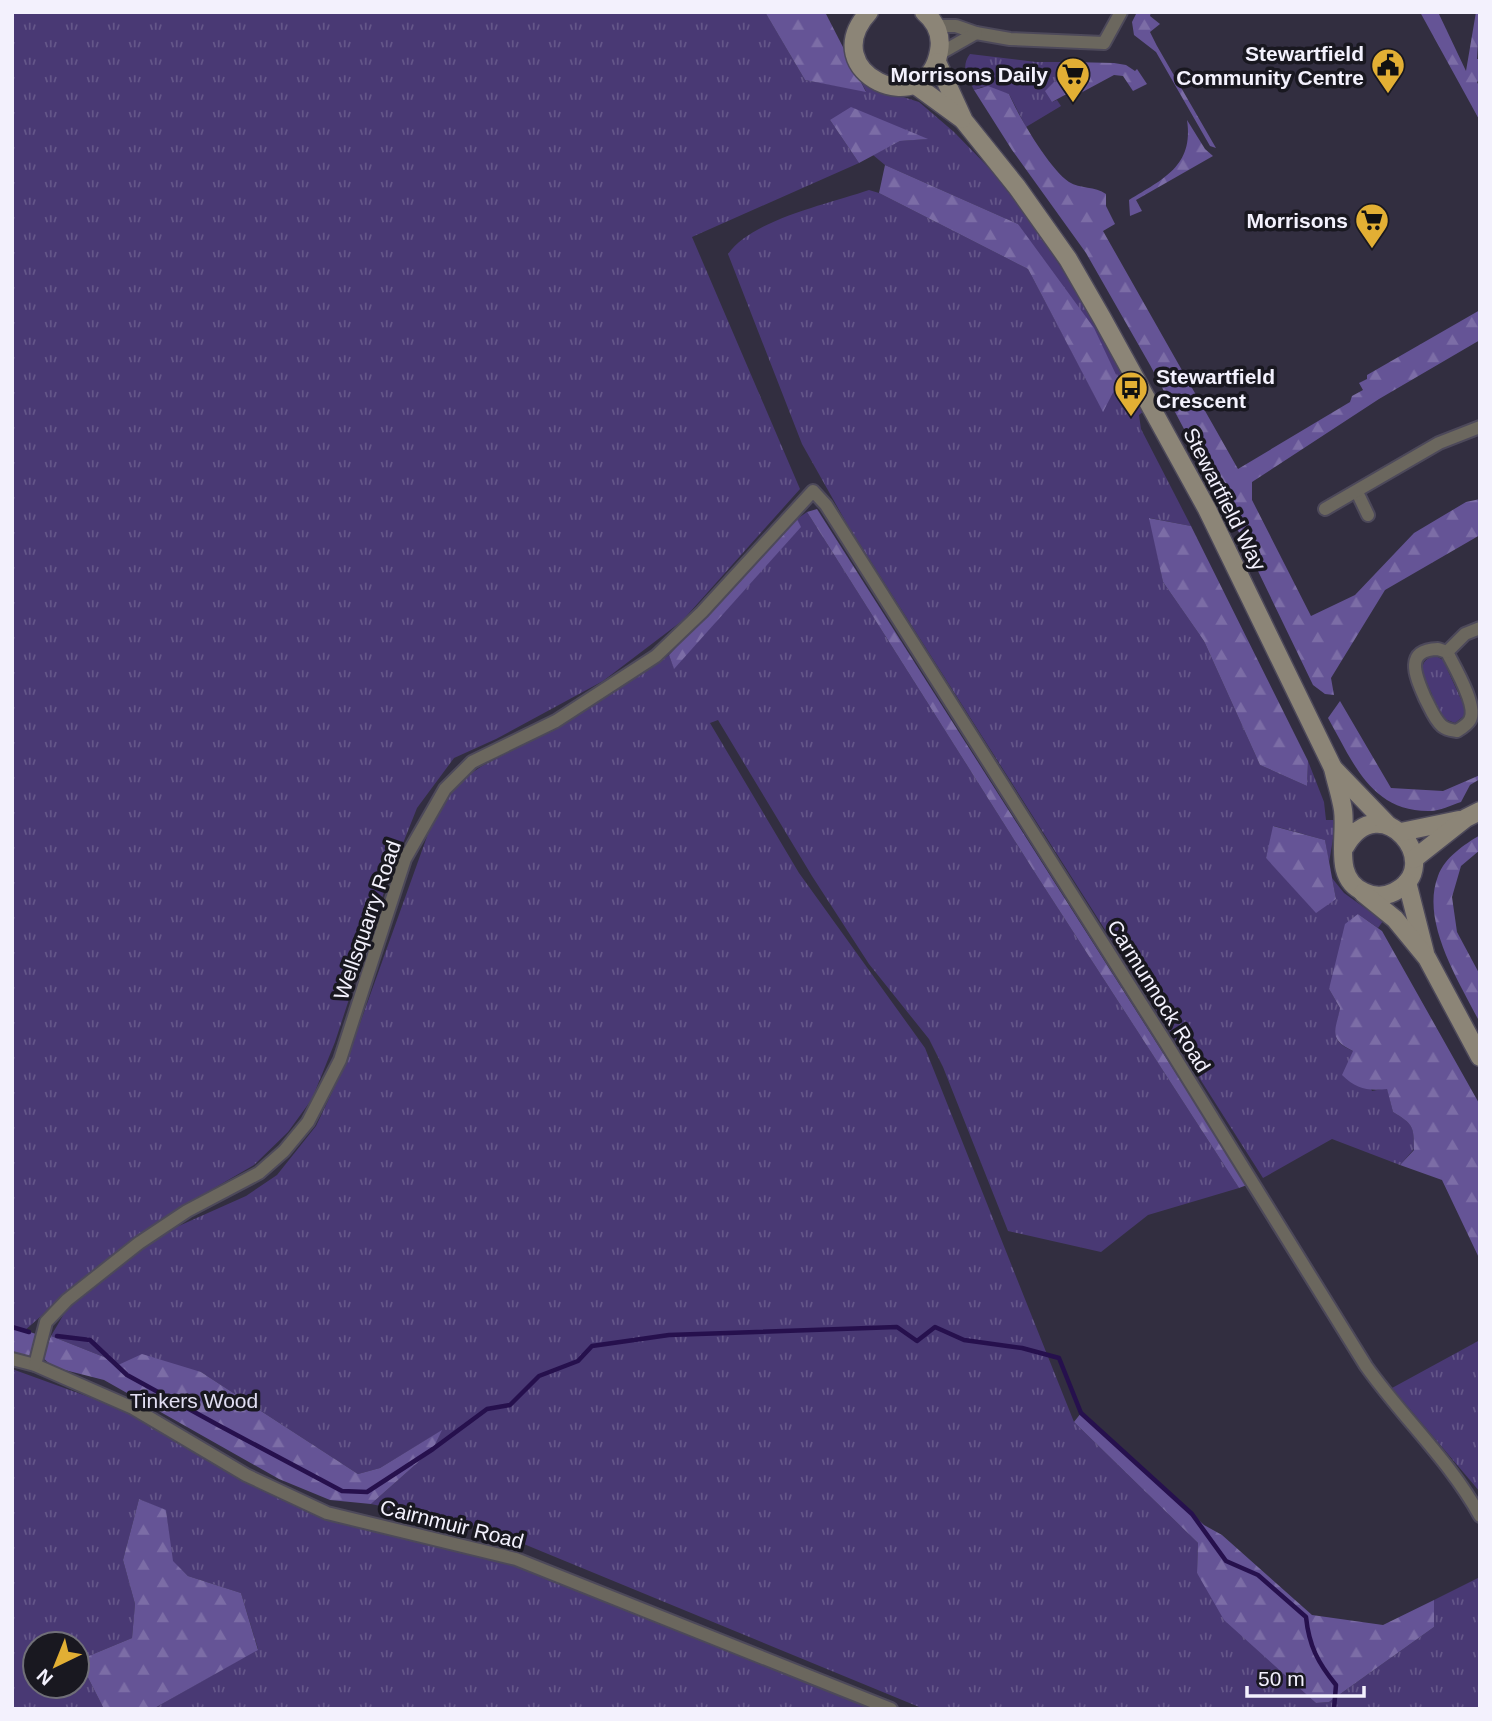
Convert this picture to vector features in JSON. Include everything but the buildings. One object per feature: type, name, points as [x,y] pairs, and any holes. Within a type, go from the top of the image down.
[{"type":"street","points":[[849,12],[857,29]]},
{"type":"street","points":[[869,12],[857,29],[854,51],[863,72],[881,85],[892,88],[914,85],[928,75],[938,58],[976,33]]},
{"type":"street","points":[[930,17],[976,33],[1056,43],[1104,43],[1121,12]]},
{"type":"street","name":"Stewartfield Way","points":[[930,17],[939,36],[938,58],[964,121]]},
{"type":"street","name":"Stewartfield Way","points":[[914,85],[964,121],[1017,187],[1068,258],[1207,509],[1333,768],[1343,811],[1345,847]]},
{"type":"street","points":[[1325,509],[1439,443],[1480,427]]},
{"type":"street","name":"Wellsquarry Road","points":[[35,1365],[46,1322],[66,1300],[139,1243],[187,1211],[259,1172],[284,1151],[308,1122],[340,1060],[405,859],[445,789],[472,762],[556,721],[656,656],[702,612],[813,491]]},
{"type":"street","name":"Carmunnock Road","points":[[813,491],[833,517],[1166,1043],[1366,1366],[1480,1516]]},
{"type":"street","points":[[1357,492],[1368,515]]},
{"type":"street","points":[[1447,652],[1465,634],[1480,628]]},
{"type":"street","points":[[1438,649],[1447,652],[1470,700],[1473,713],[1471,720],[1457,731],[1448,730],[1436,719],[1416,679],[1414,667],[1416,658],[1422,652],[1438,649]]},
{"type":"street","name":"Stewartfield Way","points":[[1333,768],[1394,828]]},
{"type":"street","points":[[1473,814],[1394,828],[1377,824],[1357,831],[1345,847],[1342,857],[1346,876],[1395,919],[1427,958],[1480,1056]]},
{"type":"street","points":[[1415,859],[1473,814]]},
{"type":"street","points":[[1360,891],[1380,896],[1400,889],[1413,871],[1415,859],[1411,844],[1394,828]]},
{"type":"street","points":[[1407,881],[1427,958]]},
{"type":"street","name":"Cairnmuir Road","points":[[12,1359],[35,1365],[133,1408],[246,1475],[327,1513],[516,1559],[891,1709]]},
{"type":"green space","points":[[12,12],[765,12],[805,80],[866,91],[859,78],[878,89],[919,102],[954,132],[991,170],[1033,224],[1075,289],[1144,411],[1139,415],[1141,429],[1191,526],[1150,518],[1163,582],[1204,641],[1260,765],[1307,786],[1308,761],[1324,802],[1326,820],[1336,820],[1329,863],[1325,840],[1274,826],[1266,858],[1336,899],[1332,878],[1344,893],[1383,921],[1378,928],[1358,914],[1329,989],[1340,1008],[1337,1038],[1353,1051],[1372,1091],[1387,1088],[1393,1112],[1411,1126],[1414,1149],[1400,1165],[1332,1139],[1263,1178],[847,524],[802,444],[728,254],[755,231],[773,222],[869,190],[1028,269],[1103,411],[1018,224],[885,165],[873,155],[900,141],[926,139],[830,120],[859,163],[692,237],[800,489],[682,621],[603,681],[496,739],[454,758],[417,808],[386,886],[335,1042],[312,1099],[288,1132],[254,1165],[173,1212],[66,1294],[23,1332],[12,1327]]},
{"type":"green space","points":[[765,12],[825,12],[866,92],[805,80]]},
{"type":"green space","points":[[1137,12],[1151,12],[1150,16],[1160,24],[1150,32],[1216,148],[1210,146],[1156,52],[1134,35],[1132,22]]},
{"type":"green space","points":[[1420,12],[1438,12],[1466,71],[1476,12],[1480,12],[1477,59],[1480,59],[1480,79],[1477,82],[1480,88],[1480,121]]},
{"type":"green space","points":[[970,54],[1036,62],[1071,62],[1071,77],[1054,82],[1052,102],[1057,100],[1061,106],[1026,127],[1009,94],[982,87],[974,90],[965,68]]},
{"type":"green space","points":[[1071,62],[1126,65],[1135,71],[1137,69],[1147,84],[1133,91],[1123,76],[1114,75],[1075,96],[1072,91],[1052,102],[1045,91],[1054,82],[1070,77]]},
{"type":"green space","points":[[988,86],[1009,94],[1035,141],[1061,175],[1073,184],[1106,194],[1106,206],[1115,224],[1103,231],[1238,469],[1350,402],[1352,396],[1363,390],[1359,383],[1367,379],[1367,375],[1480,310],[1480,340],[1379,399],[1252,482],[1252,500],[1311,616],[1355,595],[1414,533],[1466,502],[1480,499],[1480,535],[1385,590],[1331,678],[1334,695],[1325,694],[1313,685],[1243,540],[1150,365],[1086,253],[1012,150],[974,90]]},
{"type":"green space","points":[[851,107],[928,139],[900,141],[859,163],[830,120]]},
{"type":"green space","points":[[1187,120],[1205,149],[1213,156],[1136,200],[1142,211],[1130,216],[1129,200],[1164,178],[1181,160],[1188,136]]},
{"type":"green space","points":[[885,165],[1018,224],[1094,328],[1119,381],[1103,412],[1028,269],[879,193]]},
{"type":"green space","points":[[817,509],[1247,1185],[1239,1188],[1037,876],[807,512]]},
{"type":"green space","points":[[807,512],[1037,876],[1239,1188],[1148,1215],[1101,1252],[1008,1231],[943,1067],[929,1039],[869,964],[812,876],[718,720],[710,723],[799,873],[925,1048],[1074,1422],[1198,1543],[1197,1573],[1316,1703],[1329,1702],[1434,1627],[1434,1600],[1480,1577],[1480,1709],[924,1709],[485,1528],[371,1504],[433,1449],[441,1431],[380,1468],[358,1474],[201,1372],[116,1366],[104,1357],[51,1336],[68,1307],[163,1233],[246,1196],[277,1175],[316,1126],[345,1065],[434,817],[461,780],[562,724],[669,655],[674,668],[800,527],[797,519]]},
{"type":"green space","points":[[1149,518],[1191,526],[1308,761],[1307,786],[1260,765],[1204,641],[1163,582]]},
{"type":"green space","points":[[797,519],[801,527],[674,669],[669,655]]},
{"type":"green space","points":[[1436,656],[1443,660],[1465,708],[1465,715],[1455,723],[1442,718],[1422,671],[1426,660]]},
{"type":"green space","points":[[1340,701],[1391,788],[1443,791],[1480,775],[1480,779],[1470,785],[1461,802],[1442,809],[1410,809],[1393,803],[1378,794],[1366,781],[1328,718]]},
{"type":"green space","points":[[1273,826],[1325,840],[1336,899],[1316,913],[1266,858]]},
{"type":"green space","points":[[1480,835],[1480,850],[1461,866],[1452,897],[1457,932],[1480,975],[1480,1023],[1445,952],[1434,913],[1434,894],[1438,876],[1445,863]]},
{"type":"green space","points":[[1358,914],[1382,931],[1480,1105],[1480,1260],[1442,1180],[1400,1165],[1414,1150],[1414,1136],[1411,1126],[1393,1112],[1387,1089],[1363,1088],[1342,1075],[1353,1051],[1336,1038],[1340,1008],[1329,989],[1345,924]]},
{"type":"green space","points":[[12,1326],[36,1334],[29,1363],[12,1359]]},
{"type":"green space","name":"Tinkers Wood","points":[[51,1336],[104,1357],[116,1366],[142,1354],[201,1372],[358,1474],[380,1468],[442,1430],[433,1449],[371,1504],[330,1500],[279,1479],[104,1380],[53,1367],[42,1357]]},
{"type":"green space","points":[[1480,1340],[1480,1492],[1392,1388]]},
{"type":"green space","points":[[12,1369],[136,1414],[273,1494],[451,1538],[872,1709],[153,1709],[258,1649],[241,1593],[188,1576],[172,1561],[166,1511],[139,1499],[123,1560],[135,1604],[132,1638],[91,1655],[91,1630],[21,1630],[21,1700],[91,1700],[91,1684],[104,1709],[12,1709]]},
{"type":"green space","points":[[1081,1413],[1204,1525],[1222,1535],[1312,1615],[1383,1625],[1434,1600],[1434,1627],[1329,1702],[1316,1703],[1224,1620],[1197,1573],[1198,1543],[1074,1422]]},
{"type":"green space","points":[[139,1499],[166,1510],[173,1561],[188,1576],[241,1593],[258,1650],[153,1709],[104,1709],[91,1684],[91,1655],[132,1638],[135,1604],[123,1560]]},
{"type":"waterway","points":[[12,1327],[29,1332]]},
{"type":"waterway","points":[[57,1336],[90,1340],[127,1375],[218,1425],[342,1491],[367,1492],[433,1449],[487,1409],[510,1405],[539,1376],[578,1361],[592,1346],[669,1335],[897,1327],[917,1341],[935,1327],[964,1340],[1022,1348],[1059,1358],[1081,1413],[1192,1514],[1226,1561],[1258,1575],[1306,1617],[1315,1654],[1336,1685],[1334,1709]]},
{"type":"place","name":"Stewartfield Community Centre","points":[[1388,95]]},
{"type":"place","name":"Morrisons Daily","points":[[1073,104]]},
{"type":"place","name":"Morrisons","points":[[1372,250]]},
{"type":"place","name":"Stewartfield Crescent","points":[[1131,418]]}]
